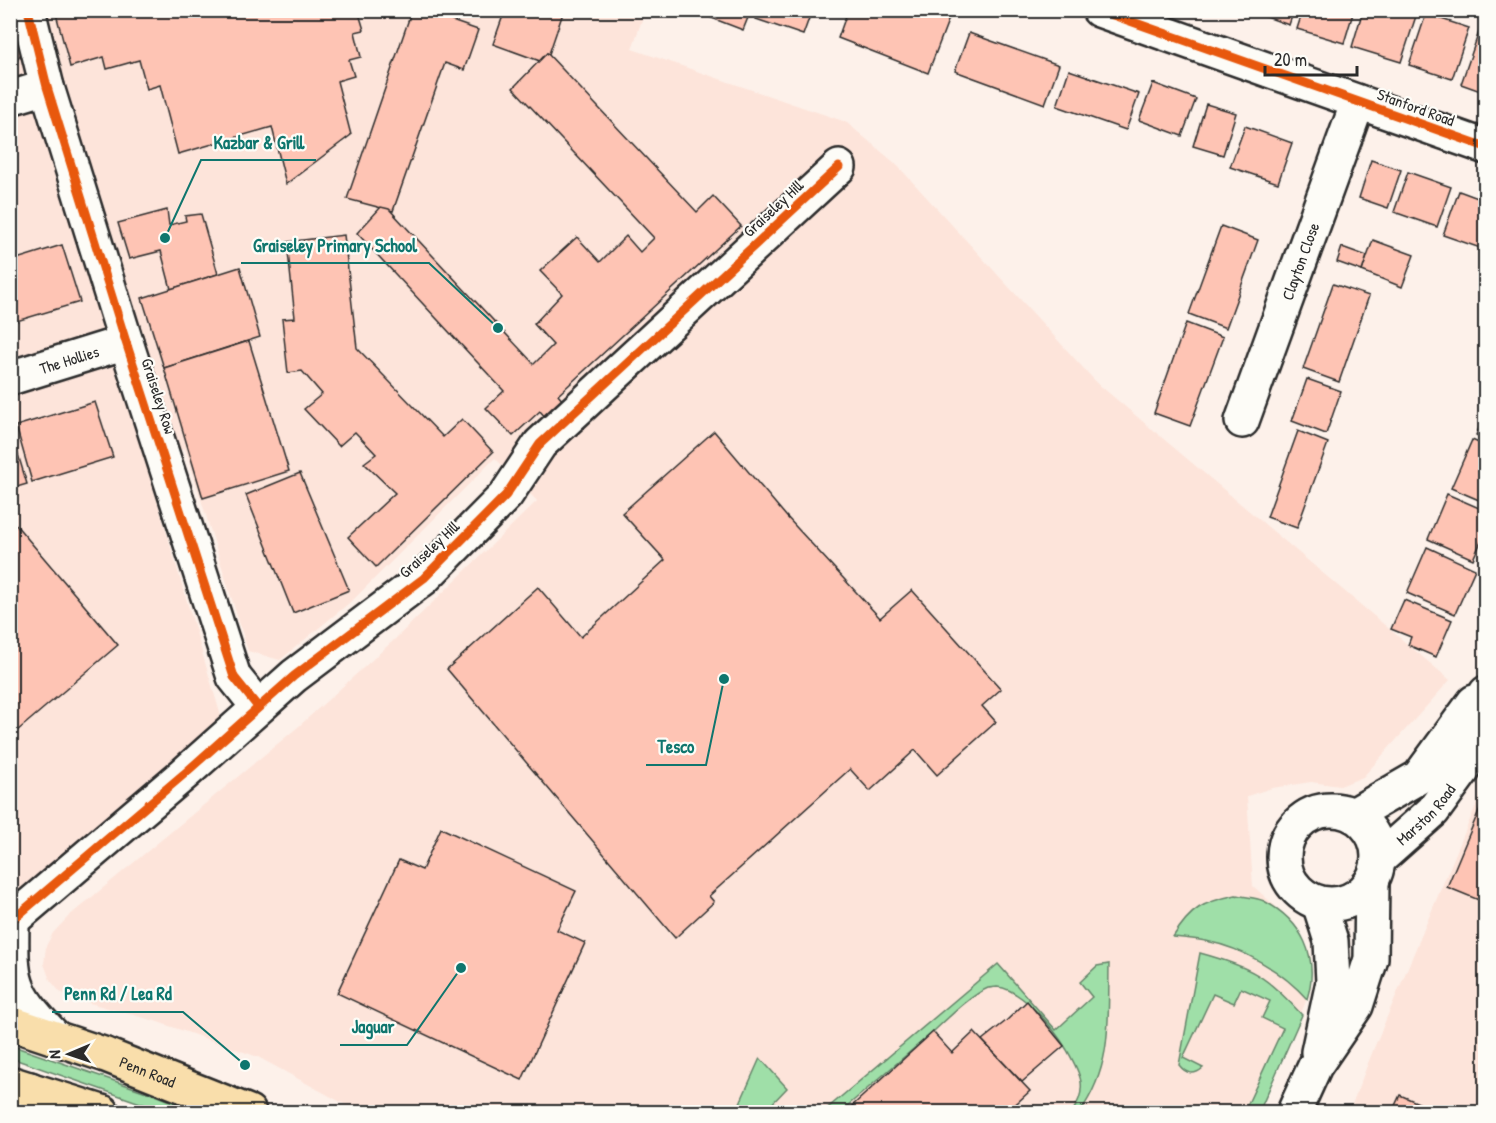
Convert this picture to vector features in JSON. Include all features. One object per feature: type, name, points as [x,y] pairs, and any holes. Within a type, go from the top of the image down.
[{"type":"highway","name":"Penn Road","points":[[10,1023],[54,1036],[249,1113]]},
{"type":"highway","points":[[23,1095],[102,1113]]},
{"type":"street","name":"Graiseley Row","points":[[28,10],[47,87],[234,677],[258,707]]},
{"type":"street","name":"Stanford Road","points":[[1100,10],[1485,147]]},
{"type":"street","points":[[10,98],[47,87]]},
{"type":"street","name":"Clayton Close","points":[[1242,421],[1358,102]]},
{"type":"street","name":"Graiseley Hill","points":[[54,1036],[29,1011],[15,986],[11,922],[294,676],[424,578],[506,495],[540,444],[839,167]]},
{"type":"street","name":"The Hollies","points":[[10,378],[126,342]]},
{"type":"street","name":"Marston Road","points":[[1294,1113],[1315,1066],[1356,1006],[1371,959],[1377,846],[1364,823],[1353,815],[1419,777],[1485,687]]},
{"type":"street","name":"Marston Road","points":[[1315,1066],[1333,982],[1331,941],[1319,903],[1334,904],[1349,901],[1362,893],[1375,871],[1433,811],[1463,770],[1485,693]]},
{"type":"street","points":[[1319,903],[1301,894],[1288,879],[1284,865],[1284,851],[1288,837],[1296,825],[1307,816],[1322,811],[1338,810],[1353,815]]},
{"type":"shaded area","points":[[11,11],[645,11],[632,49],[846,122],[896,164],[1097,383],[1450,680],[1363,777],[1340,786],[1311,782],[1272,788],[1247,796],[1253,886],[1293,922],[1311,955],[1311,987],[1259,1112],[359,1112],[258,1057],[155,1021],[75,999],[60,992],[50,980],[44,964],[46,946],[53,933],[69,916],[298,727],[394,640],[537,501],[495,458],[354,599],[280,660],[248,651],[185,448],[145,460],[223,723],[16,898],[11,898]]},
{"type":"shaded area","points":[[1485,784],[1485,1112],[1349,1112],[1374,1048]]},
{"type":"green space","points":[[1236,895],[1264,901],[1289,919],[1298,930],[1305,942],[1311,969],[1307,999],[1274,970],[1248,955],[1220,944],[1173,937],[1186,919],[1199,908],[1215,900]]},
{"type":"green space","points":[[1200,953],[1233,963],[1257,975],[1268,982],[1302,1015],[1259,1112],[1244,1112],[1283,1028],[1262,1018],[1270,1001],[1241,988],[1234,1003],[1213,994],[1183,1058],[1203,1068],[1190,1073],[1179,1065]]},
{"type":"green space","points":[[998,964],[1056,1030],[1092,997],[1080,982],[1097,966],[1109,964],[1108,1023],[1103,1059],[1091,1094],[1080,1112],[1072,1112],[1080,1095],[1079,1073],[1062,1042],[1027,1002],[1006,989],[997,987],[981,991],[967,1001],[840,1112],[823,1112]]},
{"type":"green space","points":[[10,1045],[198,1112],[166,1112],[11,1058]]},
{"type":"green space","points":[[760,1058],[787,1088],[764,1112],[736,1112]]},
{"type":"building","points":[[10,10],[22,51],[10,73]]},
{"type":"building","points":[[55,10],[358,10],[364,30],[355,32],[361,57],[349,60],[354,76],[337,81],[351,135],[286,184],[272,127],[178,154],[160,85],[147,89],[139,60],[107,69],[104,57],[70,67]]},
{"type":"building","points":[[412,10],[456,10],[452,21],[478,30],[464,70],[445,63],[393,211],[347,199]]},
{"type":"building","points":[[505,10],[564,10],[549,54],[547,53],[540,61],[493,44]]},
{"type":"building","points":[[691,10],[751,10],[743,30]]},
{"type":"building","points":[[759,10],[812,10],[803,35],[756,19]]},
{"type":"building","points":[[848,10],[946,10],[951,13],[928,73],[838,38]]},
{"type":"building","points":[[1247,10],[1294,10],[1289,25]]},
{"type":"building","points":[[1303,10],[1354,10],[1344,43],[1297,29]]},
{"type":"building","points":[[1363,10],[1409,10],[1417,13],[1401,62],[1352,47]]},
{"type":"building","points":[[1426,14],[1469,28],[1452,79],[1409,65]]},
{"type":"building","points":[[1480,29],[1486,31],[1486,93],[1461,84]]},
{"type":"building","points":[[969,33],[1059,65],[1045,104],[955,71]]},
{"type":"building","points":[[547,53],[697,212],[713,196],[741,226],[558,395],[563,401],[546,418],[540,411],[513,436],[486,408],[504,391],[357,233],[381,207],[389,209],[534,364],[553,345],[534,324],[562,294],[540,271],[577,237],[600,262],[626,236],[640,252],[654,238],[513,88]]},
{"type":"building","points":[[1069,70],[1139,94],[1126,130],[1057,106]]},
{"type":"building","points":[[1153,83],[1196,99],[1182,136],[1139,120]]},
{"type":"building","points":[[1206,104],[1236,113],[1223,155],[1193,146]]},
{"type":"building","points":[[1245,126],[1292,143],[1278,183],[1230,167]]},
{"type":"building","points":[[1371,160],[1401,170],[1388,208],[1359,198]]},
{"type":"building","points":[[1408,172],[1451,187],[1437,227],[1394,212]]},
{"type":"building","points":[[1459,191],[1486,201],[1486,250],[1443,235]]},
{"type":"building","points":[[167,210],[169,225],[186,221],[185,216],[201,214],[218,274],[171,289],[161,251],[129,259],[118,223]]},
{"type":"building","points":[[1221,226],[1258,240],[1226,328],[1189,314]]},
{"type":"building","points":[[344,235],[357,348],[443,437],[462,419],[493,452],[376,567],[348,537],[395,493],[364,463],[376,454],[355,432],[339,446],[304,409],[322,394],[302,371],[288,373],[282,319],[295,318],[287,242]]},
{"type":"building","points":[[1373,240],[1414,255],[1402,287],[1362,271]]},
{"type":"building","points":[[62,245],[80,302],[10,323],[10,261]]},
{"type":"building","points":[[1342,247],[1367,256],[1362,271],[1337,262]]},
{"type":"building","points":[[240,267],[260,337],[164,368],[142,298]]},
{"type":"building","points":[[1333,284],[1369,296],[1339,382],[1303,369]]},
{"type":"building","points":[[1186,323],[1223,337],[1190,426],[1154,413]]},
{"type":"building","points":[[249,341],[289,471],[203,498],[164,368]]},
{"type":"building","points":[[1307,379],[1341,391],[1326,434],[1292,421]]},
{"type":"building","points":[[95,402],[113,457],[32,482],[16,426]]},
{"type":"building","points":[[1486,412],[1486,440],[1476,435]]},
{"type":"building","points":[[10,428],[27,484],[10,489]]},
{"type":"building","points":[[714,431],[786,516],[880,618],[912,590],[1001,689],[982,706],[996,722],[937,775],[915,750],[870,791],[850,769],[709,896],[714,902],[675,938],[447,669],[538,587],[581,637],[665,560],[622,513]]},
{"type":"building","points":[[1298,431],[1328,443],[1297,528],[1267,517]]},
{"type":"building","points":[[1472,440],[1486,446],[1486,503],[1451,488]]},
{"type":"building","points":[[300,473],[349,590],[293,613],[246,495]]},
{"type":"building","points":[[1447,494],[1486,511],[1486,531],[1473,559],[1428,539]]},
{"type":"building","points":[[10,518],[118,645],[10,737]]},
{"type":"building","points":[[1427,547],[1475,569],[1455,614],[1407,593]]},
{"type":"building","points":[[1404,600],[1452,620],[1436,657],[1408,645],[1411,637],[1391,629]]},
{"type":"building","points":[[1486,794],[1486,903],[1447,887]]},
{"type":"building","points":[[441,828],[576,891],[557,930],[585,943],[522,1080],[337,993],[399,860],[422,870]]},
{"type":"building","points":[[1027,1001],[1064,1046],[1022,1082],[982,1040]]},
{"type":"building","points":[[933,1032],[952,1053],[974,1032],[1030,1091],[1007,1112],[858,1112],[852,1106]]},
{"type":"building","points":[[1400,1095],[1439,1112],[1392,1112]]},
{"type":"cycle path","points":[[28,10],[47,87],[234,677],[258,707]]},
{"type":"cycle path","points":[[1099,10],[1486,147]]},
{"type":"cycle path","points":[[10,922],[184,774],[294,676],[424,578],[506,495],[540,444],[839,167]]},
{"type":"place","name":"Kazbar & Grill","points":[[165,238]]},
{"type":"place","name":"Graiseley Primary School","points":[[498,328]]},
{"type":"place","name":"Tesco","points":[[724,679]]},
{"type":"place","name":"Jaguar","points":[[461,968]]},
{"type":"place","name":"Penn Rd / Lea Rd","points":[[245,1065]]}]
